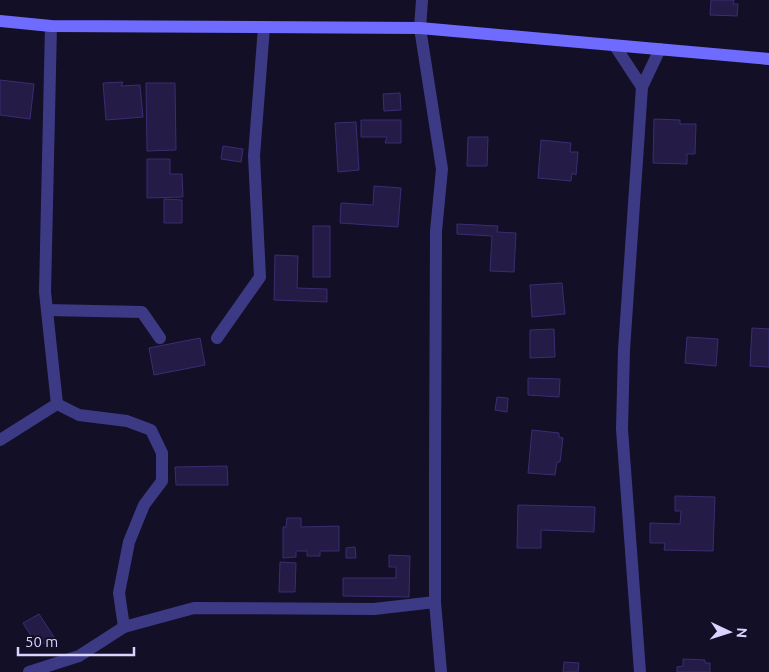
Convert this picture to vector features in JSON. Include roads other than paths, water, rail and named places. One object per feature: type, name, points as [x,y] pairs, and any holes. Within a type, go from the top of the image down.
[{"type":"street","points":[[422,0],[420,28],[442,169],[436,231],[435,602],[441,672]]},
{"type":"street","points":[[0,22],[51,26],[420,28],[769,59]]},
{"type":"street","points":[[51,26],[45,292],[57,404]]},
{"type":"street","points":[[217,338],[260,277],[254,156],[264,27]]},
{"type":"street","points":[[615,46],[642,87]]},
{"type":"street","points":[[640,672],[622,430],[624,350],[642,87],[660,50]]},
{"type":"street","points":[[47,310],[142,312],[160,338]]},
{"type":"street","points":[[0,440],[57,404]]},
{"type":"street","points":[[57,404],[79,415],[127,421],[151,430],[162,453],[162,482],[144,505],[129,542],[119,593],[124,627]]},
{"type":"street","points":[[29,672],[79,656],[124,627],[194,608],[374,609],[435,602]]}]
